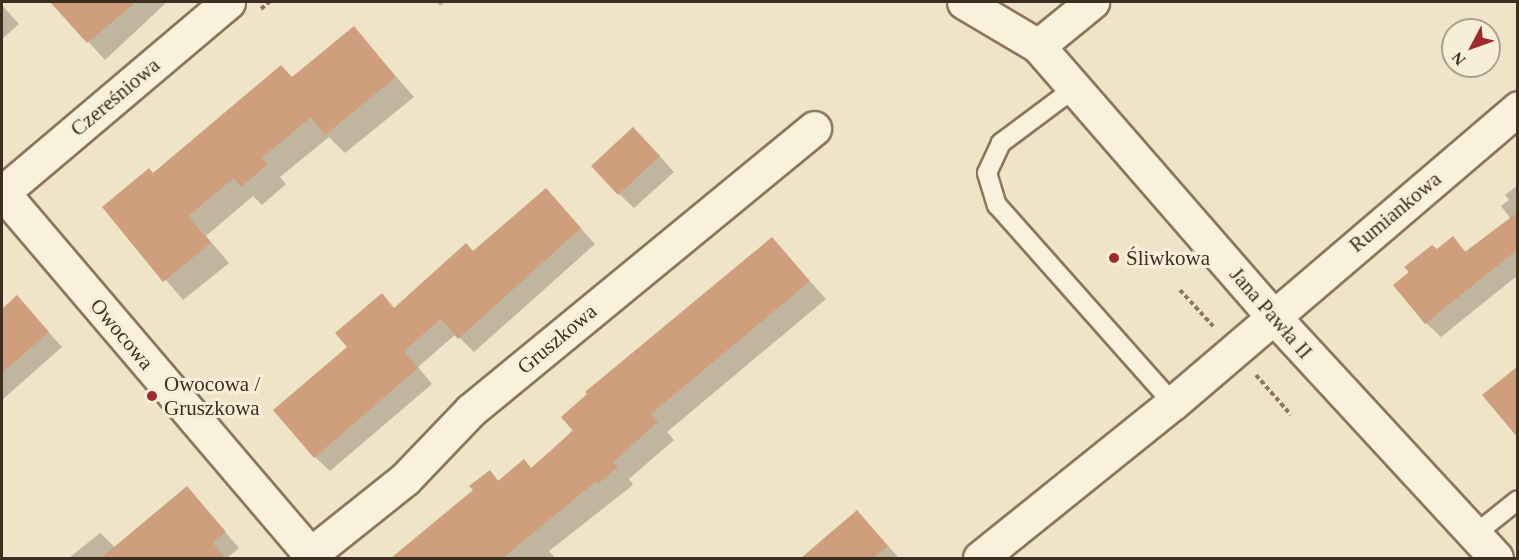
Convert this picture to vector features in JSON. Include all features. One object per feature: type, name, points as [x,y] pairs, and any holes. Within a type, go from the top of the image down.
[{"type":"street","name":"Czereśniowa","points":[[2,193],[228,2]]},
{"type":"street","name":"Jana Pawła II","points":[[964,2],[1038,46],[1272,315],[1496,558]]},
{"type":"street","points":[[1038,46],[1092,2]]},
{"type":"street","name":"Rumiankowa","points":[[1272,315],[1518,108]]},
{"type":"street","name":"Gruszkowa","points":[[310,557],[405,479],[471,410],[814,128]]},
{"type":"street","name":"Owocowa","points":[[2,193],[310,557]]},
{"type":"street","points":[[980,558],[1173,403],[1272,315]]},
{"type":"lane","points":[[1076,87],[1000,143],[987,173],[997,205],[1173,403]]},
{"type":"lane","points":[[1474,535],[1518,500]]},
{"type":"building","points":[[50,2],[136,2],[87,43]]},
{"type":"building","points":[[354,26],[396,77],[325,135],[311,117],[262,158],[268,164],[241,187],[234,178],[188,216],[211,243],[163,282],[102,207],[149,168],[153,173],[281,65],[292,77]]},
{"type":"building","points":[[633,127],[660,156],[618,195],[591,166]]},
{"type":"building","points":[[546,188],[581,228],[458,339],[441,319],[404,351],[418,368],[314,458],[273,410],[347,347],[335,333],[382,293],[394,308],[466,243],[473,251]]},
{"type":"building","points":[[1518,212],[1518,249],[1425,324],[1393,285],[1409,272],[1404,267],[1432,245],[1437,249],[1453,236],[1465,252]]},
{"type":"building","points":[[772,237],[810,281],[651,414],[658,422],[613,462],[618,467],[598,484],[596,481],[503,558],[391,558],[473,490],[469,486],[490,470],[498,481],[524,459],[531,468],[573,431],[561,417],[587,394],[585,392]]},
{"type":"building","points":[[17,295],[49,332],[2,373],[2,309]]},
{"type":"building","points":[[1518,366],[1518,438],[1482,395]]},
{"type":"building","points":[[187,486],[226,532],[213,543],[225,558],[101,558]]},
{"type":"building","points":[[857,510],[888,546],[873,558],[801,558]]},
{"type":"place","name":"Śliwkowa","points":[[1114,258]]},
{"type":"place","name":"Owocowa / Gruszkowa","points":[[152,396]]}]
